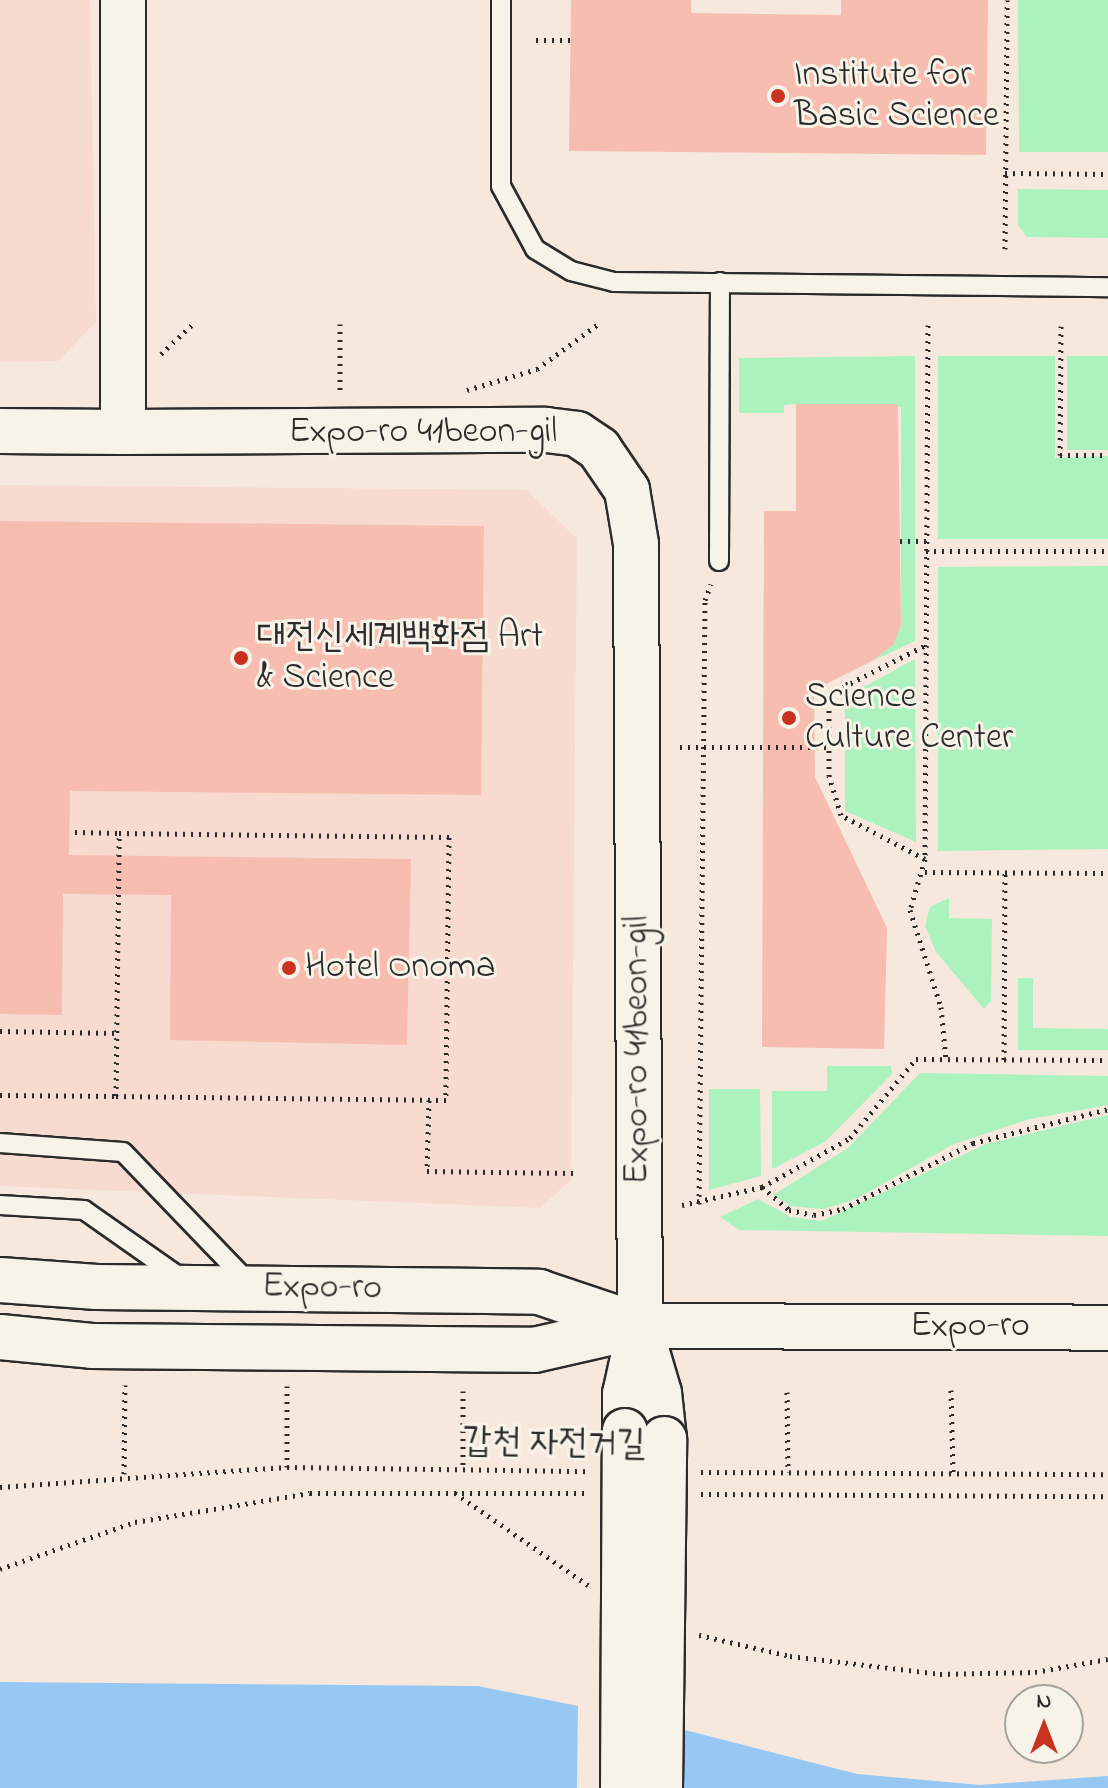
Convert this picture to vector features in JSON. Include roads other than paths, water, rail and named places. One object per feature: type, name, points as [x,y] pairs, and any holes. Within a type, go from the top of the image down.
[{"type":"street","points":[[123,0],[123,432]]},
{"type":"street","name":"Expo-ro 41beon-gil","points":[[0,431],[546,430],[577,434],[614,467],[634,517],[636,544],[640,1326],[659,1393],[658,1447]]},
{"type":"street","name":"Expo-ro","points":[[0,1280],[194,1287],[539,1292],[640,1326]]},
{"type":"street","name":"Expo-ro","points":[[0,1337],[92,1346],[534,1350],[640,1326],[1108,1328]]},
{"type":"street","points":[[623,1788],[658,1447]]},
{"type":"street","points":[[658,1447],[660,1788]]},
{"type":"lane","points":[[501,0],[501,186],[535,249],[571,271],[614,282],[1108,287]]},
{"type":"lane","points":[[719,561],[720,282]]},
{"type":"lane","points":[[0,1143],[123,1152],[252,1287]]},
{"type":"lane","points":[[0,1205],[84,1210],[194,1287]]},
{"type":"water","points":[[0,1682],[478,1686],[638,1718],[857,1774],[980,1785],[1108,1776],[1108,1788],[0,1788]]},
{"type":"place","name":"Institute for Basic Science","points":[[778,96]]},
{"type":"place","name":"대전신세계백화점 Art & Science","points":[[241,658]]},
{"type":"place","name":"Science Culture Center","points":[[789,718]]},
{"type":"place","name":"Hotel Onoma","points":[[289,968]]}]
